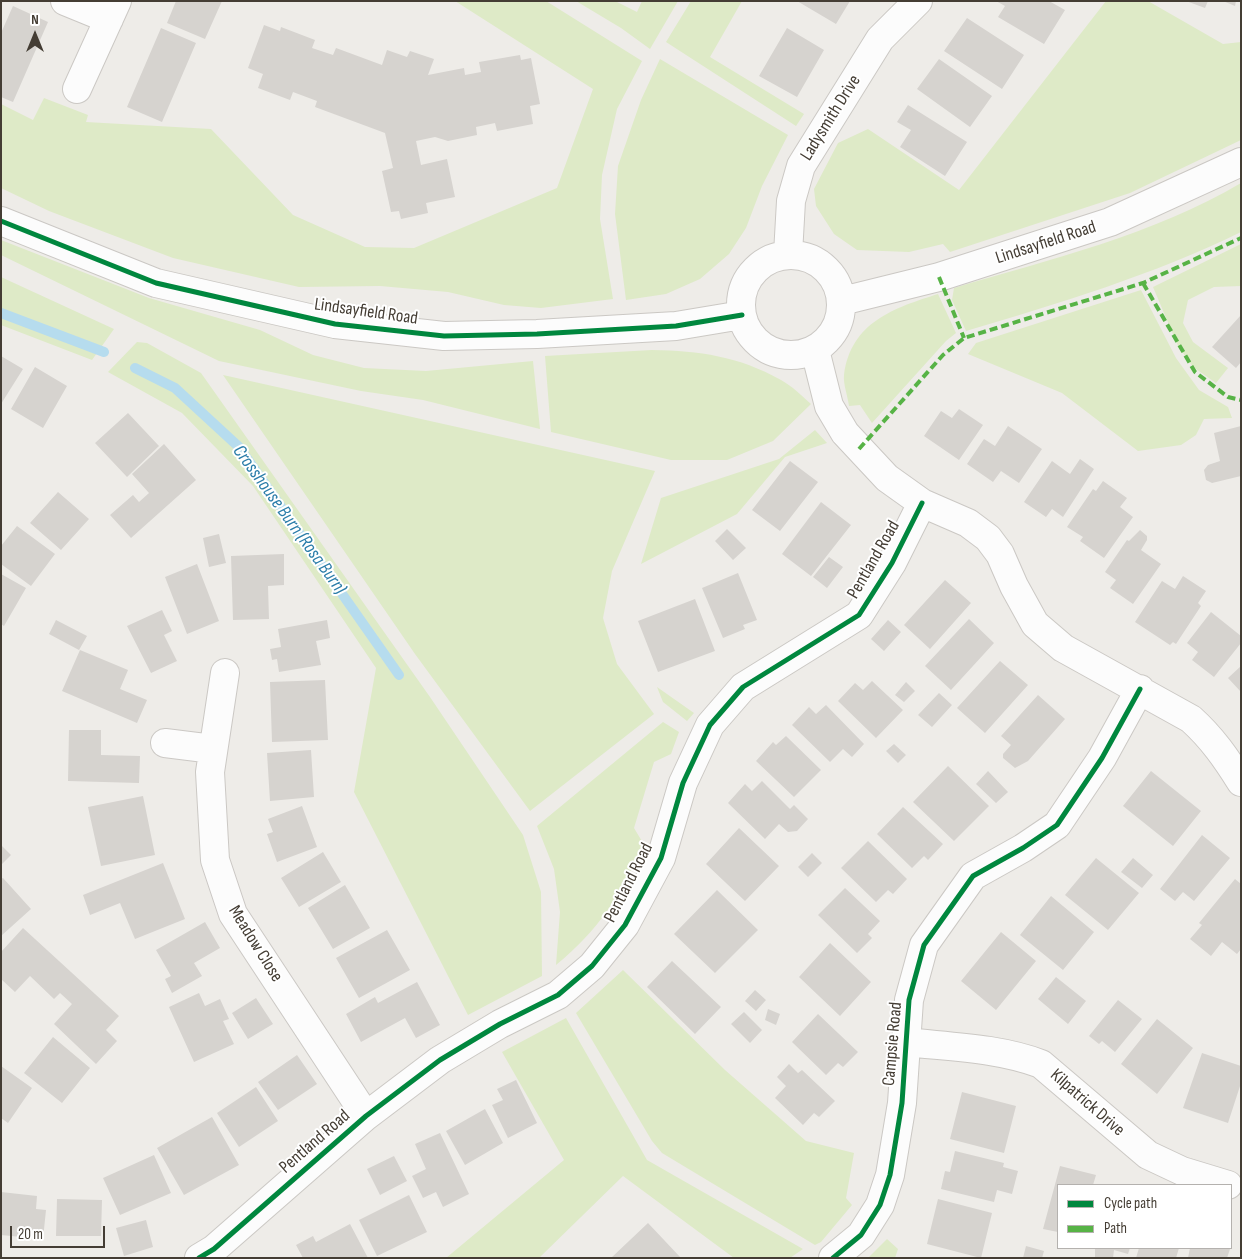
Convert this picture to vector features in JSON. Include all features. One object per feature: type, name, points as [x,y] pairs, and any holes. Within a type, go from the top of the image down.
[{"type":"street","points":[[65,1],[113,10],[77,90]]},
{"type":"street","name":"Ladysmith Drive","points":[[788,254],[791,201],[801,166],[880,39],[918,1]]},
{"type":"street","name":"Lindsayfield Road","points":[[842,301],[939,277],[1110,222],[1241,162]]},
{"type":"street","name":"Lindsayfield Road","points":[[1,221],[156,283],[335,324],[444,336],[537,334],[676,326],[742,315]]},
{"type":"street","points":[[788,254],[804,256],[819,262],[831,272],[839,286],[842,301],[841,316],[836,330],[827,341],[815,350],[800,355],[783,355],[767,350],[754,340],[745,326],[742,315],[742,293],[748,279],[758,266],[773,257],[788,254]]},
{"type":"street","points":[[815,350],[829,406],[845,433],[887,478],[922,503],[968,523],[988,538],[1000,554],[1014,586],[1035,624],[1064,648],[1140,689],[1191,720],[1207,733],[1241,782]]},
{"type":"street","name":"Pentland Road","points":[[199,1258],[214,1249],[366,1116],[440,1060],[500,1024],[558,995],[592,966],[607,950],[625,925],[661,858],[683,783],[710,725],[743,687],[859,614],[892,563],[922,503]]},
{"type":"street","name":"Meadow Close","points":[[225,673],[210,772],[215,860],[233,914],[366,1116]]},
{"type":"street","name":"Campsie Road","points":[[833,1258],[861,1235],[880,1205],[890,1175],[902,1103],[909,1000],[924,945],[973,876],[1023,848],[1057,825],[1102,758],[1140,689]]},
{"type":"street","points":[[166,743],[213,749]]},
{"type":"street","name":"Kilpatrick Drive","points":[[906,1042],[1027,1058],[1041,1064],[1148,1155],[1182,1171],[1224,1184]]},
{"type":"green space","points":[[455,1],[546,1],[642,61],[617,109],[602,175],[600,219],[613,299],[541,308],[504,305],[448,292],[380,286],[299,287],[173,258],[49,211],[1,188],[1,104],[33,120],[44,98],[88,115],[86,122],[211,129],[293,215],[365,247],[414,248],[557,188],[593,89]]},
{"type":"green space","points":[[576,1],[615,1],[637,12],[642,1],[678,1],[650,49],[621,28]]},
{"type":"green space","points":[[691,1],[742,1],[710,57],[804,114],[796,126],[666,42]]},
{"type":"green space","points":[[1106,1],[1148,1],[1223,44],[1241,42],[1241,140],[1130,193],[950,252],[943,244],[909,252],[857,250],[834,234],[816,206],[814,189],[838,143],[868,129],[959,190]]},
{"type":"green space","points":[[660,59],[788,135],[762,186],[746,228],[729,254],[700,279],[666,294],[626,300],[615,214],[618,166],[641,100]]},
{"type":"green space","points":[[1241,183],[1241,232],[1140,275],[1071,299],[966,331],[952,300],[954,288],[1064,256],[1137,231],[1173,217]]},
{"type":"green space","points":[[1,240],[149,298],[260,330],[313,355],[364,368],[426,371],[533,361],[540,429],[423,400],[361,391],[219,361],[1,255]]},
{"type":"green space","points":[[1241,244],[1241,286],[1214,287],[1188,300],[1183,323],[1193,342],[1228,368],[1216,383],[1193,367],[1178,346],[1153,287]]},
{"type":"green space","points":[[1,277],[114,329],[92,360],[1,325]]},
{"type":"green space","points":[[1141,290],[1176,358],[1199,390],[1228,407],[1232,418],[1204,419],[1196,435],[1181,445],[1138,451],[1062,393],[968,354],[976,343]]},
{"type":"green space","points":[[938,294],[956,333],[946,341],[872,423],[860,405],[849,406],[844,375],[848,357],[855,342],[877,320],[906,305]]},
{"type":"green space","points":[[137,342],[147,343],[201,373],[430,697],[523,835],[541,892],[542,976],[468,1015],[354,792],[376,668],[253,486],[182,413],[108,372]]},
{"type":"green space","points":[[652,350],[718,356],[749,365],[785,382],[811,404],[773,441],[727,460],[671,460],[551,432],[545,356]]},
{"type":"green space","points":[[223,375],[655,471],[612,571],[603,618],[617,664],[654,714],[530,811],[415,654]]},
{"type":"green space","points":[[815,430],[827,443],[785,457],[737,514],[641,564],[661,498],[779,459]]},
{"type":"green space","points":[[657,687],[694,713],[687,721],[663,702]]},
{"type":"green space","points":[[663,722],[679,732],[671,754],[654,762],[634,828],[643,843],[627,879],[608,910],[585,938],[556,965],[560,912],[554,869],[537,826]]},
{"type":"green space","points":[[623,970],[725,1070],[806,1141],[854,1153],[846,1198],[852,1205],[821,1242],[815,1245],[662,1153],[652,1141],[576,1013]]},
{"type":"green space","points":[[566,1018],[647,1160],[803,1249],[790,1258],[734,1258],[623,1176],[539,1258],[446,1258],[564,1160],[502,1052]]},
{"type":"green space","points":[[887,1239],[898,1249],[895,1258],[868,1258]]},
{"type":"building","points":[[176,1],[222,1],[205,39],[167,23]]},
{"type":"building","points":[[797,1],[850,1],[836,24]]},
{"type":"building","points":[[996,1],[1049,1],[1065,10],[1044,44],[998,17],[1005,6]]},
{"type":"building","points":[[1186,1],[1208,1],[1205,8]]},
{"type":"building","points":[[1223,1],[1236,1],[1235,6]]},
{"type":"building","points":[[13,6],[48,22],[13,102],[1,97],[1,33]]},
{"type":"building","points":[[967,18],[1024,55],[1002,89],[944,51]]},
{"type":"building","points":[[264,25],[280,31],[281,27],[315,40],[312,48],[333,55],[336,48],[382,65],[387,50],[407,57],[410,51],[434,59],[428,75],[464,68],[465,75],[481,72],[479,62],[520,55],[521,60],[531,58],[540,104],[530,106],[533,124],[497,131],[495,123],[476,127],[477,135],[448,141],[435,137],[416,141],[421,165],[447,159],[455,197],[426,203],[428,213],[401,219],[399,211],[391,212],[382,171],[393,168],[385,133],[315,107],[317,101],[293,92],[290,100],[258,88],[263,74],[248,68]]},
{"type":"building","points":[[161,28],[196,43],[162,122],[127,107]]},
{"type":"building","points":[[787,28],[824,50],[797,97],[759,76]]},
{"type":"building","points":[[939,59],[992,96],[970,127],[917,89]]},
{"type":"building","points":[[908,105],[967,142],[945,176],[900,147],[911,130],[897,122]]},
{"type":"building","points":[[1241,315],[1241,362],[1236,368],[1212,347]]},
{"type":"building","points":[[1,356],[23,369],[1,404]]},
{"type":"building","points":[[35,367],[67,386],[43,428],[11,409]]},
{"type":"building","points":[[959,409],[983,425],[959,460],[924,436],[941,411],[952,418]]},
{"type":"building","points":[[128,413],[159,446],[127,477],[95,443]]},
{"type":"building","points":[[1008,426],[1042,449],[1019,483],[1001,471],[993,482],[967,464],[984,439],[995,446]]},
{"type":"building","points":[[1241,426],[1241,476],[1212,483],[1206,480],[1204,470],[1208,465],[1220,461],[1214,433]]},
{"type":"building","points":[[164,444],[196,480],[131,538],[110,515],[133,495],[139,502],[149,493],[132,474]]},
{"type":"building","points":[[1080,459],[1094,469],[1063,517],[1052,509],[1046,517],[1024,502],[1052,461],[1070,474]]},
{"type":"building","points":[[790,461],[818,482],[780,531],[752,510]]},
{"type":"building","points":[[1103,481],[1127,498],[1120,507],[1133,517],[1104,558],[1080,541],[1083,537],[1067,527],[1093,489],[1096,491]]},
{"type":"building","points":[[58,492],[89,519],[61,550],[30,523]]},
{"type":"building","points":[[821,502],[851,525],[811,576],[782,554]]},
{"type":"building","points":[[17,526],[55,554],[31,586],[1,564],[1,546]]},
{"type":"building","points":[[727,529],[746,548],[733,560],[715,541]]},
{"type":"building","points":[[1140,530],[1147,536],[1147,540],[1141,550],[1161,564],[1133,604],[1110,588],[1116,580],[1105,572],[1127,540],[1129,541]]},
{"type":"building","points":[[219,534],[226,563],[209,567],[203,538]]},
{"type":"building","points":[[284,554],[284,585],[268,586],[269,619],[233,620],[231,556]]},
{"type":"building","points":[[829,557],[843,567],[827,588],[813,577]]},
{"type":"building","points":[[197,564],[219,621],[187,634],[165,577]]},
{"type":"building","points":[[738,573],[757,620],[743,625],[745,629],[723,638],[702,588]]},
{"type":"building","points":[[1,574],[26,588],[4,626],[1,624]]},
{"type":"building","points":[[1183,576],[1206,591],[1198,603],[1201,606],[1176,644],[1173,642],[1170,645],[1135,622],[1162,581],[1175,589]]},
{"type":"building","points":[[945,580],[971,603],[930,649],[904,625]]},
{"type":"building","points":[[695,599],[715,651],[658,672],[638,621]]},
{"type":"building","points":[[162,610],[172,631],[164,635],[177,661],[151,673],[127,626]]},
{"type":"building","points":[[1211,612],[1241,636],[1241,643],[1214,677],[1192,660],[1198,652],[1187,643]]},
{"type":"building","points":[[969,619],[994,643],[951,690],[925,666]]},
{"type":"building","points":[[56,620],[87,636],[79,650],[49,634]]},
{"type":"building","points":[[327,620],[330,638],[316,641],[321,665],[279,672],[277,659],[272,660],[270,649],[281,647],[278,629]]},
{"type":"building","points":[[888,620],[901,632],[884,651],[871,639]]},
{"type":"building","points":[[80,650],[128,670],[120,689],[147,700],[137,723],[62,691]]},
{"type":"building","points":[[1000,661],[1028,685],[985,733],[957,708]]},
{"type":"building","points":[[1241,666],[1241,692],[1228,678]]},
{"type":"building","points":[[325,680],[328,740],[272,742],[270,682]]},
{"type":"building","points":[[872,681],[903,710],[876,738],[838,701],[855,683],[863,690]]},
{"type":"building","points":[[906,682],[915,691],[904,702],[895,695]]},
{"type":"building","points":[[939,693],[952,705],[932,727],[918,715]]},
{"type":"building","points":[[1038,695],[1065,719],[1028,761],[1015,768],[1003,758],[1003,754],[1011,745],[1001,736]]},
{"type":"building","points":[[826,705],[864,744],[852,757],[843,749],[830,762],[792,725],[809,707],[816,714]]},
{"type":"building","points":[[69,730],[101,730],[101,755],[140,756],[139,783],[68,781]]},
{"type":"building","points":[[786,736],[821,770],[794,797],[756,761],[773,742],[776,745]]},
{"type":"building","points":[[894,744],[906,755],[898,763],[886,751]]},
{"type":"building","points":[[311,750],[314,797],[270,801],[267,753]]},
{"type":"building","points":[[948,766],[989,806],[954,841],[913,802]]},
{"type":"building","points":[[988,771],[1008,792],[996,803],[976,784]]},
{"type":"building","points":[[1151,771],[1201,811],[1173,846],[1123,806]]},
{"type":"building","points":[[762,781],[790,809],[794,805],[808,819],[797,831],[788,832],[779,824],[765,839],[728,803],[745,784],[752,791]]},
{"type":"building","points":[[143,796],[155,855],[101,866],[88,807]]},
{"type":"building","points":[[302,806],[317,847],[277,862],[267,834],[273,832],[268,819]]},
{"type":"building","points":[[903,807],[943,844],[928,860],[924,856],[912,868],[877,834]]},
{"type":"building","points":[[739,828],[779,866],[745,901],[706,864]]},
{"type":"building","points":[[1202,835],[1230,858],[1194,901],[1183,892],[1175,901],[1160,889]]},
{"type":"building","points":[[868,841],[907,879],[893,894],[888,890],[876,902],[841,868]]},
{"type":"building","points":[[1,845],[11,855],[1,865]]},
{"type":"building","points":[[323,852],[341,882],[299,907],[281,878]]},
{"type":"building","points":[[812,853],[822,863],[808,877],[798,867]]},
{"type":"building","points":[[1096,858],[1139,893],[1108,930],[1065,895]]},
{"type":"building","points":[[1133,858],[1153,875],[1142,888],[1121,872]]},
{"type":"building","points":[[163,863],[185,919],[135,939],[120,903],[90,915],[83,895]]},
{"type":"building","points":[[3,878],[31,909],[1,936],[1,879]]},
{"type":"building","points":[[1235,879],[1241,884],[1241,949],[1237,954],[1222,942],[1211,956],[1190,939],[1202,925],[1199,923]]},
{"type":"building","points":[[345,885],[370,928],[333,949],[308,908]]},
{"type":"building","points":[[845,888],[880,921],[868,934],[872,938],[857,953],[818,915]]},
{"type":"building","points":[[717,890],[758,930],[715,973],[674,934]]},
{"type":"building","points":[[1051,896],[1094,932],[1063,970],[1020,935]]},
{"type":"building","points":[[205,922],[220,948],[194,963],[202,976],[172,993],[165,979],[171,976],[156,950]]},
{"type":"building","points":[[23,928],[119,1016],[106,1030],[117,1041],[96,1064],[54,1024],[72,1004],[60,993],[54,999],[30,976],[15,992],[1,979],[1,952]]},
{"type":"building","points":[[387,930],[410,970],[359,998],[336,958]]},
{"type":"building","points":[[1001,932],[1036,961],[996,1010],[961,981]]},
{"type":"building","points":[[830,943],[871,982],[840,1016],[799,977]]},
{"type":"building","points":[[672,961],[721,1007],[695,1034],[647,987]]},
{"type":"building","points":[[1056,977],[1086,1001],[1068,1024],[1038,999]]},
{"type":"building","points":[[417,982],[440,1025],[416,1038],[405,1018],[361,1042],[346,1014],[375,997],[378,1003]]},
{"type":"building","points":[[755,990],[766,1000],[756,1011],[745,1001]]},
{"type":"building","points":[[199,993],[205,1006],[220,999],[229,1019],[223,1021],[234,1044],[194,1062],[169,1007]]},
{"type":"building","points":[[256,998],[273,1024],[248,1039],[232,1013]]},
{"type":"building","points":[[1118,1000],[1142,1019],[1115,1052],[1102,1041],[1099,1044],[1089,1036]]},
{"type":"building","points":[[768,1009],[780,1014],[776,1025],[765,1020]]},
{"type":"building","points":[[744,1012],[762,1030],[750,1043],[731,1024]]},
{"type":"building","points":[[818,1014],[858,1052],[843,1067],[838,1063],[826,1075],[792,1042]]},
{"type":"building","points":[[1157,1019],[1193,1048],[1157,1094],[1121,1064]]},
{"type":"building","points":[[53,1037],[90,1068],[62,1103],[24,1073]]},
{"type":"building","points":[[1202,1053],[1241,1066],[1241,1083],[1228,1123],[1183,1108]]},
{"type":"building","points":[[297,1055],[317,1084],[278,1110],[258,1082]]},
{"type":"building","points":[[789,1064],[798,1073],[802,1070],[835,1101],[819,1117],[814,1113],[803,1125],[775,1098],[786,1086],[777,1077]]},
{"type":"building","points":[[1,1066],[32,1088],[8,1123],[1,1118]]},
{"type":"building","points":[[516,1080],[537,1123],[508,1138],[492,1105],[503,1100],[497,1089]]},
{"type":"building","points":[[256,1087],[278,1121],[239,1147],[217,1113]]},
{"type":"building","points":[[962,1092],[1016,1106],[1004,1153],[950,1139]]},
{"type":"building","points":[[485,1109],[503,1143],[465,1165],[446,1131]]},
{"type":"building","points":[[212,1117],[239,1165],[184,1195],[157,1148]]},
{"type":"building","points":[[440,1133],[469,1194],[443,1207],[436,1192],[423,1198],[412,1176],[426,1169],[415,1144]]},
{"type":"building","points":[[955,1151],[1004,1163],[1003,1167],[1018,1171],[1012,1194],[997,1190],[994,1202],[941,1189],[945,1171],[950,1172]]},
{"type":"building","points":[[154,1155],[171,1193],[120,1215],[103,1178]]},
{"type":"building","points":[[394,1156],[407,1181],[380,1195],[367,1169]]},
{"type":"building","points":[[1060,1166],[1096,1175],[1093,1184],[1057,1184],[1057,1232],[1043,1229]]},
{"type":"building","points":[[1,1192],[37,1196],[36,1209],[46,1210],[43,1239],[1,1235]]},
{"type":"building","points":[[409,1195],[427,1232],[377,1256],[359,1220]]},
{"type":"building","points":[[57,1199],[102,1200],[101,1236],[56,1236]]},
{"type":"building","points":[[938,1199],[992,1213],[981,1258],[927,1244]]},
{"type":"building","points":[[146,1220],[153,1247],[124,1256],[116,1228]]},
{"type":"building","points":[[648,1223],[681,1258],[611,1258]]},
{"type":"building","points":[[350,1224],[368,1258],[303,1258],[296,1245],[313,1236],[316,1242]]},
{"type":"building","points":[[1026,1246],[1044,1251],[1042,1258],[1023,1258]]},
{"type":"building","points":[[1095,1249],[1130,1249],[1128,1254],[1114,1250],[1113,1258],[1095,1258]]},
{"type":"building","points":[[1139,1249],[1179,1249],[1176,1258],[1136,1258]]},
{"type":"building","points":[[1190,1249],[1230,1249],[1227,1258],[1188,1258]]},
{"type":"waterway","name":"Crosshouse Burn (Rosa Burn)","points":[[1,313],[104,352]]},
{"type":"waterway","name":"Crosshouse Burn (Rosa Burn)","points":[[135,368],[175,388],[239,447],[399,675]]},
{"type":"marked path","points":[[859,449],[943,355],[964,338],[1143,283],[1241,238]]},
{"type":"marked path","points":[[939,277],[964,338]]},
{"type":"marked path","points":[[1143,283],[1195,372],[1228,397],[1241,400]]},
{"type":"cycle path","points":[[1,221],[156,283],[335,324],[444,336],[537,334],[676,326],[742,315]]},
{"type":"cycle path","points":[[199,1258],[214,1249],[366,1116],[440,1060],[500,1024],[558,995],[592,966],[625,925],[661,858],[683,783],[710,725],[743,687],[859,615],[892,563],[922,503]]},
{"type":"cycle path","points":[[833,1258],[861,1235],[880,1205],[890,1175],[902,1103],[909,1000],[924,945],[973,876],[1023,848],[1057,825],[1102,758],[1140,689]]}]
